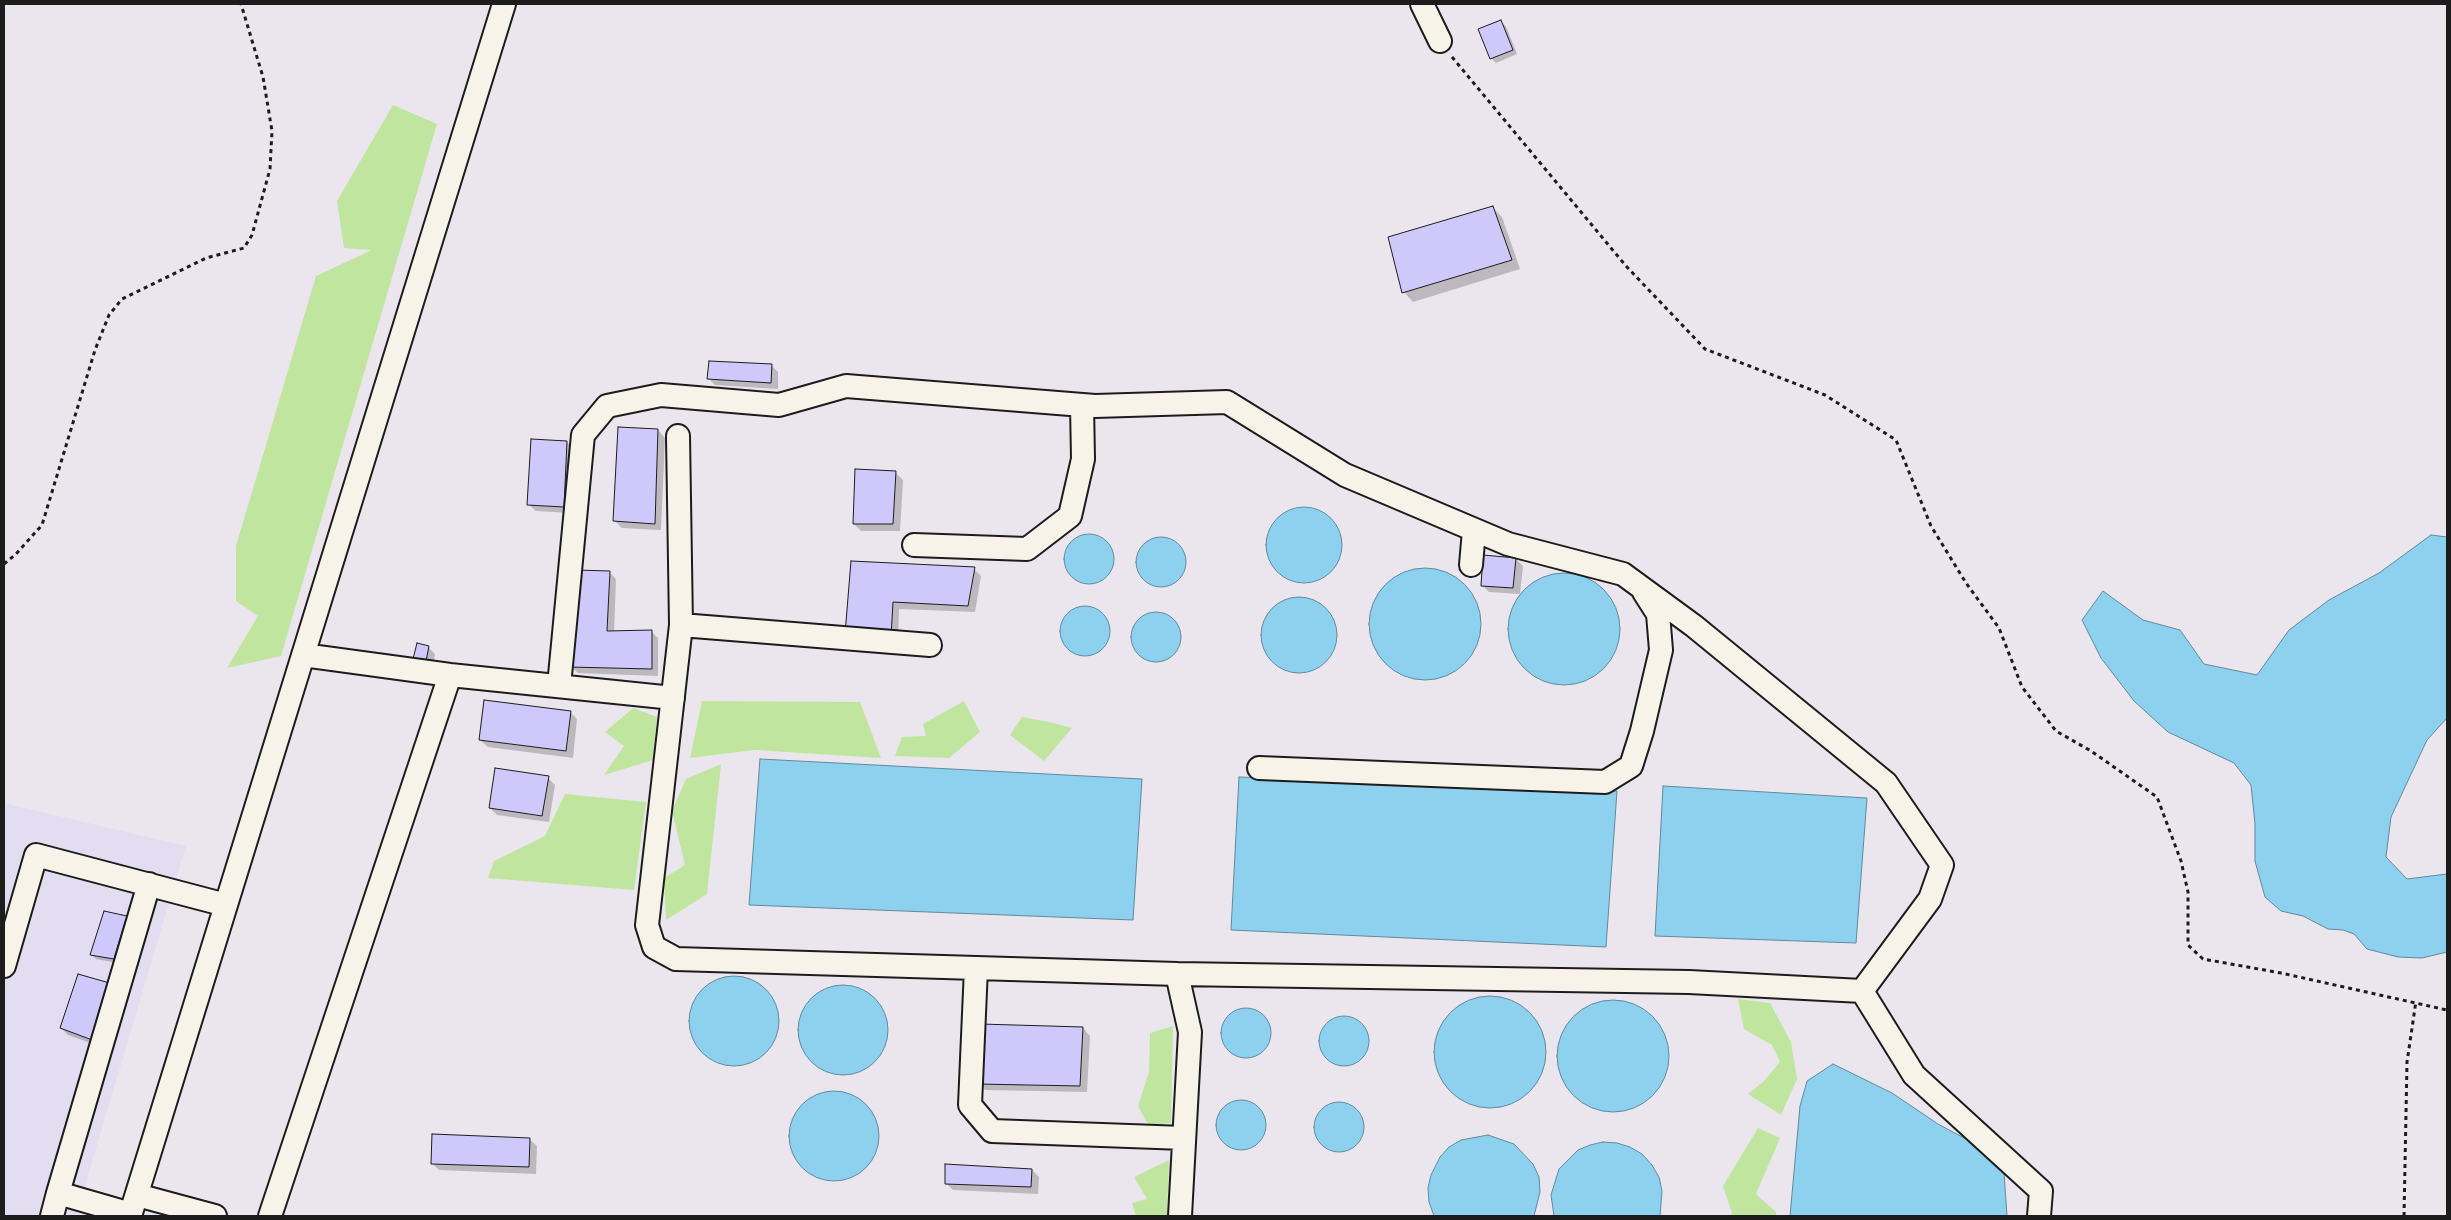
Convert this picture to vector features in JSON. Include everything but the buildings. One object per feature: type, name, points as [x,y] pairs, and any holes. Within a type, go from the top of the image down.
[{"type":"street","points":[[132,1208],[504,4]]},
{"type":"street","points":[[1422,4],[1440,41]]},
{"type":"street","points":[[559,686],[584,435],[607,406],[661,395],[779,405],[846,386],[1082,405],[1227,402],[1345,475],[1508,544],[1623,574],[1694,626],[1886,783],[1942,865],[1930,899],[1862,991]]},
{"type":"street","points":[[914,545],[1027,549],[1070,516],[1083,459],[1082,405]]},
{"type":"street","points":[[678,436],[681,625],[647,925],[654,947],[676,959],[1177,974],[1689,982],[1862,991]]},
{"type":"street","points":[[1471,564],[1474,530]]},
{"type":"street","points":[[1259,768],[1605,782],[1630,766],[1642,731],[1661,650],[1658,614],[1640,586]]},
{"type":"street","points":[[681,625],[930,645]]},
{"type":"street","points":[[303,655],[450,675],[673,698]]},
{"type":"street","points":[[270,1216],[450,675]]},
{"type":"street","points":[[4,966],[36,855],[226,905]]},
{"type":"street","points":[[52,1216],[149,884]]},
{"type":"street","points":[[976,968],[970,1104],[992,1131],[1184,1138]]},
{"type":"street","points":[[1177,974],[1190,1032],[1180,1216]]},
{"type":"street","points":[[1862,991],[1914,1075],[2041,1191],[2039,1216]]},
{"type":"street","points":[[58,1194],[132,1208],[215,1216]]},
{"type":"path","points":[[4,564],[16,554],[42,525],[95,350],[109,314],[122,300],[206,258],[244,248],[252,235],[270,169],[272,131],[263,77],[241,4]]},
{"type":"path","points":[[1440,41],[1488,103],[1626,266],[1705,350],[1825,395],[1896,440],[1931,526],[1966,583],[1999,628],[2022,687],[2056,731],[2091,751],[2157,797],[2181,861],[2188,892],[2188,945],[2203,959],[2416,1001],[2447,1010]]},
{"type":"path","points":[[2404,1216],[2408,1062],[2416,1001]]},
{"type":"shaded area","points":[[4,803],[186,846],[76,1216],[4,1216]]},
{"type":"green space","points":[[393,105],[437,124],[281,656],[227,668],[258,616],[236,601],[236,546],[316,276],[372,250],[344,248],[337,201]]},
{"type":"green space","points":[[702,701],[860,702],[881,758],[754,750],[690,758]]},
{"type":"green space","points":[[964,701],[980,732],[949,758],[895,756],[902,737],[926,736],[923,724]]},
{"type":"green space","points":[[633,708],[657,717],[653,760],[604,775],[624,746],[605,732]]},
{"type":"green space","points":[[1022,717],[1072,728],[1044,761],[1010,735]]},
{"type":"green space","points":[[721,764],[707,894],[666,920],[664,878],[685,865],[672,811],[686,779]]},
{"type":"green space","points":[[565,794],[646,802],[634,890],[488,878],[494,861],[545,836]]},
{"type":"green space","points":[[1738,999],[1770,1003],[1791,1042],[1797,1079],[1781,1115],[1748,1094],[1763,1082],[1780,1062],[1772,1045],[1744,1029]]},
{"type":"green space","points":[[1173,1026],[1171,1123],[1148,1125],[1138,1106],[1149,1072],[1150,1033]]},
{"type":"green space","points":[[1758,1128],[1780,1138],[1756,1194],[1776,1212],[1776,1216],[1731,1216],[1732,1213],[1723,1186]]},
{"type":"green space","points":[[1169,1160],[1167,1216],[1136,1216],[1132,1203],[1147,1199],[1134,1177]]},
{"type":"water","points":[[1304,507],[1318,510],[1331,518],[1339,531],[1342,545],[1339,559],[1331,572],[1318,580],[1304,583],[1290,580],[1277,572],[1269,559],[1266,545],[1269,531],[1277,518],[1290,510]]},
{"type":"water","points":[[1089,534],[1099,536],[1107,541],[1112,549],[1114,559],[1112,569],[1107,577],[1099,582],[1089,584],[1079,582],[1071,577],[1066,569],[1064,559],[1066,549],[1071,541],[1079,536]]},
{"type":"water","points":[[2431,535],[2447,537],[2447,718],[2427,740],[2391,817],[2386,857],[2407,879],[2447,874],[2447,952],[2422,958],[2398,957],[2367,949],[2354,934],[2343,930],[2328,929],[2303,916],[2281,911],[2265,897],[2255,861],[2255,824],[2251,785],[2234,763],[2168,732],[2134,701],[2101,658],[2082,620],[2103,591],[2143,620],[2180,630],[2204,664],[2257,675],[2289,630],[2329,600],[2379,573]]},
{"type":"water","points":[[1161,537],[1179,544],[1186,562],[1179,580],[1161,587],[1143,580],[1136,562],[1143,544]]},
{"type":"water","points":[[1425,568],[1446,572],[1465,584],[1477,603],[1481,624],[1477,645],[1465,664],[1446,676],[1425,680],[1404,676],[1385,664],[1373,645],[1369,624],[1373,603],[1385,584],[1404,572]]},
{"type":"water","points":[[1564,573],[1585,577],[1604,589],[1616,608],[1620,629],[1616,650],[1604,669],[1585,681],[1564,685],[1543,681],[1524,669],[1512,650],[1508,629],[1512,608],[1524,589],[1543,577]]},
{"type":"water","points":[[1299,597],[1313,600],[1326,608],[1334,621],[1337,635],[1334,649],[1326,662],[1313,670],[1299,673],[1285,670],[1272,662],[1264,649],[1261,635],[1264,621],[1272,608],[1285,600]]},
{"type":"water","points":[[1085,606],[1095,608],[1103,613],[1108,621],[1110,631],[1108,641],[1103,649],[1095,654],[1085,656],[1075,654],[1067,649],[1062,641],[1060,631],[1062,621],[1067,613],[1075,608]]},
{"type":"water","points":[[1156,612],[1166,614],[1174,619],[1179,627],[1181,637],[1179,647],[1174,655],[1166,660],[1156,662],[1146,660],[1138,655],[1133,647],[1131,637],[1133,627],[1138,619],[1146,614]]},
{"type":"water","points":[[760,759],[1142,779],[1133,920],[749,905]]},
{"type":"water","points":[[1239,777],[1617,791],[1606,947],[1231,930]]},
{"type":"water","points":[[1663,786],[1867,798],[1856,943],[1655,936]]},
{"type":"water","points":[[734,976],[751,979],[766,989],[776,1004],[779,1021],[776,1038],[766,1053],[751,1063],[734,1066],[717,1063],[702,1053],[692,1038],[689,1021],[692,1004],[702,989],[717,979]]},
{"type":"water","points":[[843,985],[860,988],[875,998],[885,1013],[888,1030],[885,1047],[875,1062],[860,1072],[843,1075],[826,1072],[811,1062],[801,1047],[798,1030],[801,1013],[811,998],[826,988]]},
{"type":"water","points":[[1490,996],[1511,1000],[1530,1012],[1542,1031],[1546,1052],[1542,1073],[1530,1092],[1511,1104],[1490,1108],[1469,1104],[1450,1092],[1438,1073],[1434,1052],[1438,1031],[1450,1012],[1469,1000]]},
{"type":"water","points":[[1613,1000],[1634,1004],[1653,1016],[1665,1035],[1669,1056],[1665,1077],[1653,1096],[1634,1108],[1613,1112],[1592,1108],[1573,1096],[1561,1077],[1557,1056],[1561,1035],[1573,1016],[1592,1004]]},
{"type":"water","points":[[1246,1008],[1256,1010],[1264,1015],[1269,1023],[1271,1033],[1269,1043],[1264,1051],[1256,1056],[1246,1058],[1236,1056],[1228,1051],[1223,1043],[1221,1033],[1223,1023],[1228,1015],[1236,1010]]},
{"type":"water","points":[[1344,1016],[1354,1018],[1362,1023],[1367,1031],[1369,1041],[1367,1051],[1362,1059],[1354,1064],[1344,1066],[1334,1064],[1326,1059],[1321,1051],[1319,1041],[1321,1031],[1326,1023],[1334,1018]]},
{"type":"water","points":[[1833,1064],[1892,1093],[1938,1124],[2003,1159],[2007,1216],[1790,1216],[1800,1106],[1807,1081]]},
{"type":"water","points":[[834,1091],[851,1094],[866,1104],[876,1119],[879,1136],[876,1153],[866,1168],[851,1178],[834,1181],[817,1178],[802,1168],[792,1153],[789,1136],[792,1119],[802,1104],[817,1094]]},
{"type":"water","points":[[1241,1100],[1251,1102],[1259,1107],[1264,1115],[1266,1125],[1264,1135],[1259,1143],[1251,1148],[1241,1150],[1231,1148],[1223,1143],[1218,1135],[1216,1125],[1218,1115],[1223,1107],[1231,1102]]},
{"type":"water","points":[[1339,1102],[1349,1104],[1357,1109],[1362,1117],[1364,1127],[1362,1137],[1357,1145],[1349,1150],[1339,1152],[1329,1150],[1321,1145],[1316,1137],[1314,1127],[1316,1117],[1321,1109],[1329,1104]]},
{"type":"water","points":[[1488,1135],[1514,1144],[1533,1164],[1539,1177],[1540,1192],[1534,1216],[1434,1216],[1429,1202],[1428,1188],[1431,1175],[1440,1157],[1449,1147],[1461,1140]]},
{"type":"water","points":[[1603,1142],[1617,1143],[1630,1147],[1642,1154],[1652,1165],[1659,1177],[1662,1191],[1660,1216],[1554,1216],[1551,1195],[1559,1169],[1578,1150]]}]
